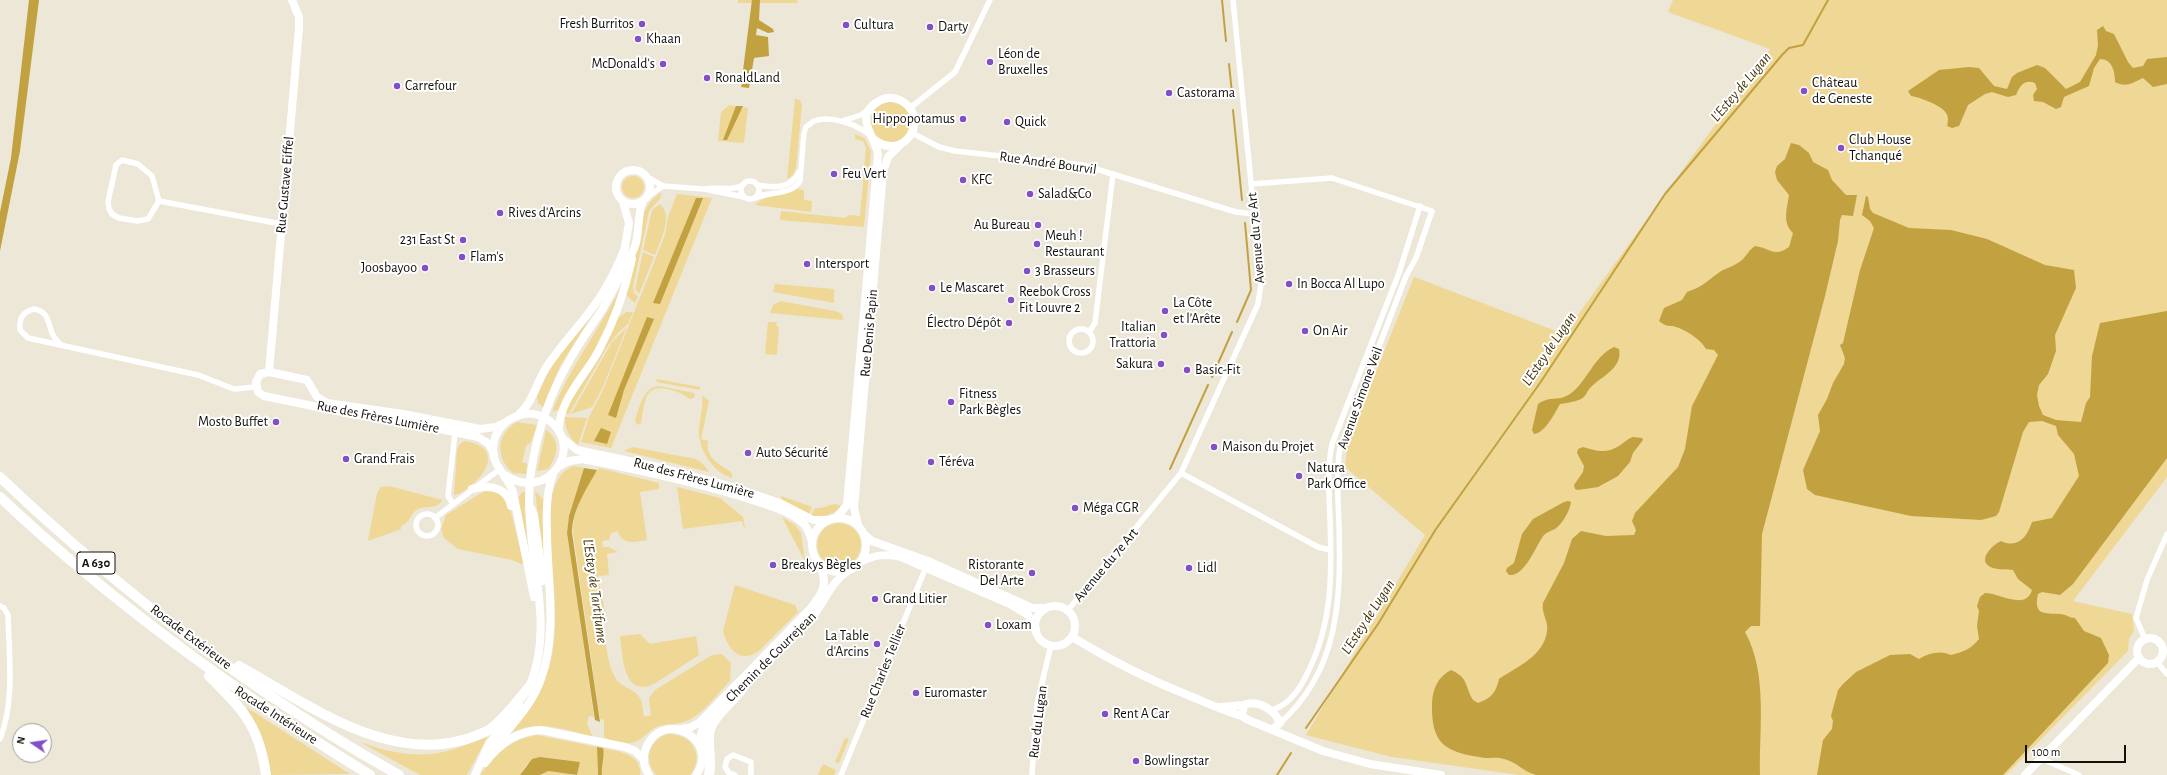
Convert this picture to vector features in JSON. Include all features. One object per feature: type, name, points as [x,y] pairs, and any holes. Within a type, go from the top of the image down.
[{"type":"highway","name":"Rocade Extérieure","points":[[0,477],[85,554],[197,643],[298,713],[400,775]]},
{"type":"highway","name":"Rocade Intérieure","points":[[0,497],[78,567],[189,656],[291,726],[370,775]]},
{"type":"highway","points":[[197,643],[250,672],[302,707],[355,736],[385,749],[399,752],[440,752],[478,737],[506,715],[530,686]]},
{"type":"highway","points":[[189,656],[243,710],[257,736],[266,775]]},
{"type":"highway","points":[[709,775],[711,761],[710,729],[715,720],[743,688]]},
{"type":"main road","name":"Rue Gustave Eiffel","points":[[269,372],[299,28],[299,18],[292,0]]},
{"type":"main road","points":[[889,98],[904,102],[910,108],[914,120],[912,133],[900,145],[885,146],[871,137],[866,122],[870,109],[882,99],[889,98]]},
{"type":"main road","name":"Rue Denis Papin","points":[[837,517],[847,505],[878,154],[871,137]]},
{"type":"main road","name":"Rue Denis Papin","points":[[858,526],[854,508],[884,172],[888,157],[900,145]]},
{"type":"main road","points":[[476,775],[489,744],[522,702],[530,686],[538,662],[545,632],[552,617],[548,579],[546,510],[547,496],[564,452],[558,423],[564,407],[591,365],[610,329],[628,279],[639,212],[645,199],[650,187],[644,173],[634,170],[621,174],[615,188],[618,198],[623,202],[633,205],[645,199]]},
{"type":"main road","points":[[619,276],[629,223],[623,202]]},
{"type":"main road","points":[[545,632],[513,492],[494,454],[495,437],[504,423],[525,409],[545,370],[561,345],[598,300],[614,275],[625,248]]},
{"type":"main road","points":[[486,754],[528,706],[536,692],[546,665],[545,632],[530,525],[530,486],[534,457],[548,408],[568,363],[603,309],[634,249]]},
{"type":"main road","points":[[256,387],[256,382],[260,374],[269,372]]},
{"type":"main road","name":"Rue des Frères Lumière","points":[[269,372],[302,378],[310,384],[311,389],[317,397],[324,401],[351,407],[403,414],[480,429],[496,427],[504,423]]},
{"type":"main road","name":"Rue des Frères Lumière","points":[[256,387],[260,394],[264,396],[344,413],[402,421],[483,439],[489,444],[494,454]]},
{"type":"main road","name":"Rue des Frères Lumière","points":[[301,403],[309,398],[311,389]]},
{"type":"main road","points":[[518,415],[537,414],[553,423],[560,434]]},
{"type":"main road","name":"Rue des Frères Lumière","points":[[560,434],[577,450],[658,467],[726,485],[780,503],[813,520],[826,520]]},
{"type":"main road","name":"Rue des Frères Lumière","points":[[556,470],[569,461],[582,459],[676,479],[726,492],[772,506],[794,517],[806,527],[812,541]]},
{"type":"main road","points":[[502,472],[521,483],[538,482],[556,470]]},
{"type":"main road","points":[[472,489],[494,487],[506,494],[511,503],[516,530],[525,549]]},
{"type":"main road","points":[[837,517],[845,518],[858,526],[872,541],[928,561],[1032,608],[1057,606],[1068,610],[1075,624],[1072,637],[1062,644],[1051,645],[1040,639],[1036,628],[1028,615],[1010,604],[926,567],[892,555],[870,557],[848,571],[832,572],[819,564],[813,553],[812,541],[818,527],[826,520],[837,517]]},
{"type":"main road","points":[[860,562],[866,549],[865,535]]},
{"type":"main road","name":"Chemin de Courrejean","points":[[644,760],[646,747],[654,736],[666,730],[680,729],[699,723],[810,609],[822,593],[825,584],[825,575],[819,564]]},
{"type":"main road","name":"Chemin de Courrejean","points":[[696,775],[702,763],[699,737],[704,725],[743,688],[813,616],[837,578],[848,571]]},
{"type":"main road","points":[[1036,628],[1038,617],[1046,608]]},
{"type":"main road","points":[[1072,637],[1110,660],[1153,681],[1242,716],[1308,746],[1370,764],[1441,775]]},
{"type":"main road","points":[[2155,638],[2164,642],[2163,652],[2157,662],[2149,664],[2139,658],[2137,646],[2145,639],[2155,638]]},
{"type":"main road","points":[[2025,775],[2139,658]]},
{"type":"main road","points":[[1216,707],[1229,708],[1254,704],[1272,710],[1291,739]]},
{"type":"main road","points":[[1242,716],[1244,705]]},
{"type":"main road","points":[[1273,729],[1280,723]]},
{"type":"main road","points":[[680,729],[695,738],[700,746]]},
{"type":"main road","points":[[476,775],[489,758],[508,741],[528,731],[541,730],[635,751],[644,760],[649,775]]},
{"type":"street","points":[[910,108],[955,72],[990,0]]},
{"type":"street","name":"Avenue du 7e Art","points":[[1068,610],[1181,473],[1258,304],[1261,284],[1233,0]]},
{"type":"street","points":[[842,122],[861,115],[870,109]]},
{"type":"street","points":[[647,177],[663,186],[704,189],[749,200],[767,193],[792,190],[800,181],[804,133],[810,123],[817,120],[842,122],[860,128],[871,137]]},
{"type":"street","name":"Rue André Bourvil","points":[[912,133],[939,147],[955,151],[1082,165],[1236,212],[1254,214]]},
{"type":"street","points":[[122,160],[138,164],[148,171],[157,190],[159,201],[148,219],[143,221],[119,218],[112,214],[109,209],[108,202],[118,161],[122,160]]},
{"type":"street","points":[[704,189],[713,187],[735,188],[750,181],[757,184],[786,186],[793,182],[801,166]]},
{"type":"street","points":[[1089,332],[1095,324],[1113,174]]},
{"type":"street","points":[[1251,184],[1332,178],[1420,206]]},
{"type":"street","points":[[755,198],[760,190],[757,184]]},
{"type":"street","points":[[743,185],[741,190],[744,198]]},
{"type":"street","points":[[645,199],[663,186]]},
{"type":"street","points":[[159,201],[281,224]]},
{"type":"street","name":"Avenue Simone Veil","points":[[1272,710],[1283,706],[1292,698],[1311,666],[1324,632],[1330,598],[1328,469],[1332,444],[1399,273],[1420,206],[1432,211],[1416,258],[1406,276],[1349,420],[1340,448],[1337,475],[1340,582],[1337,617],[1333,634],[1314,681],[1295,710],[1280,723]]},
{"type":"street","points":[[61,345],[53,336],[49,320],[44,313],[34,309],[24,313],[20,324],[23,335],[34,340],[198,375],[234,389],[256,387]]},
{"type":"street","points":[[1077,330],[1089,332],[1093,342],[1090,348],[1084,352],[1073,350],[1070,342],[1071,335],[1077,330]]},
{"type":"street","points":[[453,504],[448,496],[455,433]]},
{"type":"street","points":[[435,518],[472,489],[502,472]]},
{"type":"street","points":[[1181,473],[1318,547],[1330,550]]},
{"type":"street","points":[[1330,526],[1339,525]]},
{"type":"street","points":[[2145,639],[2136,618],[2147,580],[2167,534]]},
{"type":"street","name":"Rue Charles Tellier","points":[[841,775],[926,567]]},
{"type":"street","points":[[0,606],[4,608],[8,615],[10,674],[7,709],[0,739]]},
{"type":"street","points":[[1324,632],[1333,634]]},
{"type":"street","name":"Rue du Lugan","points":[[1032,775],[1037,704],[1051,645]]},
{"type":"street","points":[[2157,662],[2167,674]]},
{"type":"street","points":[[735,775],[729,772],[725,766],[727,759],[733,755],[751,762],[752,775]]},
{"type":"street","points":[[2042,759],[2079,775]]},
{"type":"shaded area","points":[[29,0],[39,0],[20,151],[0,251],[0,212],[11,158]]},
{"type":"shaded area","points":[[738,0],[797,0],[798,3],[738,3]]},
{"type":"shaded area","points":[[752,0],[760,0],[759,20],[773,29],[774,32],[768,33],[757,28],[756,35],[768,37],[769,56],[754,58],[749,88],[741,87],[746,71],[743,70]]},
{"type":"shaded area","points":[[1673,0],[2167,0],[2167,477],[2073,601],[2132,614],[2134,631],[2129,639],[2128,651],[2006,775],[1519,775],[1392,757],[1306,735],[1425,535],[1345,467],[1348,441],[1414,277],[1564,334],[1770,49],[1668,12]]},
{"type":"shaded area","points":[[2103,26],[2106,31],[2114,34],[2128,62],[2133,68],[2143,66],[2147,59],[2167,57],[2167,84],[2153,87],[2143,78],[2126,85],[2119,84],[2115,82],[2110,63],[2100,59],[2094,68],[2089,86],[2064,97],[2061,107],[2056,109],[2043,102],[2034,101],[2033,95],[2037,89],[2035,83],[2028,82],[2021,86],[2016,95],[2008,97],[1992,92],[1985,94],[1968,105],[1959,126],[1952,128],[1947,126],[1948,118],[1944,110],[1930,102],[1911,96],[1908,91],[1939,70],[1969,67],[1979,68],[1994,86],[2007,89],[2012,77],[2017,73],[2037,65],[2045,68],[2066,89],[2080,82],[2096,55],[2098,45],[2097,30]]},
{"type":"shaded area","points":[[795,99],[800,100],[802,105],[796,168],[793,175],[787,179]]},
{"type":"shaded area","points":[[895,102],[902,105],[908,111],[911,122],[910,130],[902,139],[895,142],[887,142],[880,139],[872,130],[871,118],[874,111],[883,103]]},
{"type":"shaded area","points":[[729,105],[748,108],[744,143],[718,141],[721,112]]},
{"type":"shaded area","points":[[736,106],[743,106],[727,140],[723,140]]},
{"type":"shaded area","points":[[855,134],[864,138],[871,151],[864,227],[780,220],[781,211],[845,218],[849,215],[860,216],[866,148],[863,141],[855,139]]},
{"type":"shaded area","points":[[1791,143],[1799,145],[1809,153],[1813,162],[1828,170],[1832,180],[1846,195],[1857,195],[1853,216],[1842,215],[1840,220],[1838,241],[1825,296],[1762,534],[1760,626],[1751,626],[1745,632],[1757,665],[1760,683],[1760,775],[1536,775],[1513,762],[1504,759],[1471,756],[1451,749],[1438,738],[1434,729],[1432,717],[1432,703],[1435,688],[1443,676],[1451,670],[1461,676],[1473,700],[1478,703],[1490,697],[1495,691],[1499,679],[1529,660],[1536,654],[1545,640],[1547,624],[1543,611],[1543,603],[1564,563],[1572,539],[1581,531],[1606,536],[1634,535],[1636,530],[1632,521],[1635,513],[1678,467],[1685,449],[1692,406],[1718,355],[1714,350],[1706,349],[1698,339],[1687,332],[1676,327],[1667,326],[1659,321],[1664,308],[1682,300],[1687,292],[1700,286],[1720,272],[1742,260],[1755,246],[1775,252],[1779,252],[1789,247],[1793,233],[1787,225],[1786,220],[1789,195],[1777,180],[1775,172],[1777,166],[1785,159]]},
{"type":"shaded area","points":[[633,176],[641,179],[644,187],[641,195],[633,198],[625,195],[622,187],[625,179]]},
{"type":"shaded area","points":[[798,189],[804,190],[804,200],[812,201],[811,212],[755,205],[763,199]]},
{"type":"shaded area","points":[[661,192],[660,199],[649,211],[633,287],[634,293],[638,296],[635,303],[626,293],[636,253],[642,215],[650,202]]},
{"type":"shaded area","points":[[677,194],[712,198],[611,448],[581,442],[589,417],[603,390],[665,235],[668,217]]},
{"type":"shaded area","points":[[1866,196],[1868,197],[1870,209],[1873,213],[1909,228],[1951,230],[1987,239],[2045,265],[2074,270],[2076,288],[2055,335],[2056,351],[2048,374],[2039,385],[2037,395],[2039,406],[2043,415],[2056,420],[2081,422],[2086,403],[2090,397],[2092,356],[2100,323],[2167,311],[2167,458],[2073,584],[2060,595],[2042,592],[2038,594],[2037,606],[2039,610],[2045,613],[2062,614],[2075,618],[2084,631],[2101,638],[2109,655],[2108,663],[2003,775],[1817,775],[1823,740],[1832,729],[1833,721],[1831,716],[1838,690],[1856,672],[1890,655],[1910,654],[1919,659],[1935,653],[1947,653],[1951,655],[1970,648],[1979,639],[1977,626],[1979,611],[1977,606],[1980,597],[1985,593],[2018,600],[2029,596],[2032,590],[2018,579],[2013,570],[1995,569],[1985,562],[1985,558],[1993,546],[2001,541],[2012,544],[2021,540],[2032,522],[2052,518],[2079,476],[2074,454],[2058,435],[2056,426],[2042,421],[2029,422],[2023,432],[1999,512],[1996,516],[1981,520],[1911,516],[1815,495],[1807,489],[1803,470],[1820,431],[1818,415],[1844,364],[1845,358],[1840,345],[1843,343],[1860,270],[1874,228],[1870,221],[1862,215]]},
{"type":"shaded area","points":[[696,198],[703,198],[660,304],[653,303]]},
{"type":"shaded area","points":[[660,204],[666,215],[666,222],[665,229],[655,255],[643,250],[652,210]]},
{"type":"shaded area","points":[[643,252],[654,257],[639,294],[635,289]]},
{"type":"shaded area","points":[[775,284],[834,289],[834,303],[773,292]]},
{"type":"shaded area","points":[[621,287],[603,338],[560,409],[552,412],[567,380]]},
{"type":"shaded area","points":[[780,301],[835,311],[842,314],[843,320],[770,313],[773,305]]},
{"type":"shaded area","points":[[626,312],[633,312],[628,324],[617,334],[607,347],[569,414],[567,414],[564,412],[616,320]]},
{"type":"shaded area","points":[[647,317],[654,319],[624,390],[616,418],[608,415]]},
{"type":"shaded area","points":[[590,318],[560,366],[543,407],[538,403],[537,396],[552,364]]},
{"type":"shaded area","points":[[768,322],[777,322],[776,326],[779,327],[777,355],[765,354]]},
{"type":"shaded area","points":[[627,327],[602,389],[592,407],[571,414],[612,342]]},
{"type":"shaded area","points":[[1614,347],[1619,349],[1619,356],[1618,361],[1611,371],[1590,388],[1583,398],[1573,402],[1560,404],[1542,431],[1534,434],[1532,430],[1538,404],[1547,400],[1562,398],[1570,394],[1582,383],[1601,357]]},
{"type":"shaded area","points":[[656,379],[700,387],[700,390],[657,382]]},
{"type":"shaded area","points":[[659,386],[694,393],[695,397],[690,399],[679,392],[667,389],[659,388],[653,390],[646,398],[641,423],[637,425],[635,420],[643,398],[649,390]]},
{"type":"shaded area","points":[[702,395],[709,401],[701,439],[708,441],[711,457],[718,464],[732,473],[732,478],[719,471],[714,466],[705,454],[702,446],[699,432]]},
{"type":"shaded area","points":[[565,417],[587,418],[578,445],[572,440],[568,432],[565,424]]},
{"type":"shaded area","points":[[517,422],[537,425],[531,442],[526,446],[522,462],[527,464],[526,474],[513,473],[507,467],[501,453],[500,446],[505,433]]},
{"type":"shaded area","points":[[601,428],[611,432],[607,444],[594,441]]},
{"type":"shaded area","points":[[546,430],[554,438],[556,443],[556,454],[548,469],[537,471]]},
{"type":"shaded area","points":[[1633,437],[1642,438],[1643,440],[1633,453],[1630,462],[1618,476],[1598,487],[1578,490],[1575,489],[1574,485],[1583,472],[1584,466],[1577,453],[1578,449],[1583,447],[1597,451],[1610,450]]},
{"type":"shaded area","points":[[464,441],[483,448],[487,454],[488,460],[482,474],[476,481],[468,488],[454,495],[457,450],[459,445]]},
{"type":"shaded area","points":[[632,447],[696,459],[703,464],[709,472],[624,451]]},
{"type":"shaded area","points":[[574,466],[584,468],[569,517],[567,533],[594,717],[589,716],[587,724],[593,737],[573,731],[542,726],[522,728],[512,732],[533,703],[543,683],[551,660],[555,634],[555,619],[549,505],[560,476],[569,468]]},
{"type":"shaded area","points":[[584,468],[597,470],[577,508],[574,516],[572,533],[600,722],[595,720],[567,533],[569,516]]},
{"type":"shaded area","points":[[599,468],[659,483],[659,489],[640,492],[647,540],[634,542],[626,541],[620,536],[618,531],[611,533],[609,540],[602,541],[603,547],[609,547],[618,552],[607,554],[609,575],[598,576],[605,612],[601,626],[597,628],[597,632],[602,631],[604,634],[609,663],[616,679],[638,695],[642,703],[644,717],[651,715],[649,698],[655,690],[712,655],[722,654],[731,663],[730,681],[695,717],[685,722],[656,727],[639,740],[631,743],[617,742],[604,737],[604,720],[600,719],[573,533],[573,525],[577,507],[589,482]]},
{"type":"shaded area","points":[[389,486],[442,500],[435,506],[421,508],[415,511],[409,520],[401,526],[401,529],[368,541],[377,493],[381,487]]},
{"type":"shaded area","points":[[677,487],[720,498],[743,517],[745,527],[744,528],[742,521],[683,529]]},
{"type":"shaded area","points":[[486,490],[502,494],[510,508],[524,565],[512,560],[458,549],[444,538],[441,529],[446,515]]},
{"type":"shaded area","points":[[535,491],[544,500],[543,557]]},
{"type":"shaded area","points":[[522,492],[525,492],[527,545],[518,498]]},
{"type":"shaded area","points":[[781,496],[812,507],[809,515],[782,500]]},
{"type":"shaded area","points":[[1568,501],[1571,502],[1569,509],[1560,524],[1555,529],[1544,535],[1530,560],[1520,571],[1509,575],[1506,571],[1507,568],[1514,563],[1522,534],[1533,519]]},
{"type":"shaded area","points":[[834,504],[842,506],[828,515],[811,516],[815,508]]},
{"type":"shaded area","points":[[782,517],[795,525],[801,533],[804,555],[808,567]]},
{"type":"shaded area","points":[[835,523],[843,523],[855,529],[861,541],[861,549],[855,561],[843,567],[835,567],[823,561],[817,549],[817,541],[823,529]]},
{"type":"shaded area","points":[[735,585],[795,605],[798,612],[760,650],[747,656],[741,656],[732,649],[725,638],[723,631]]},
{"type":"shaded area","points":[[640,634],[650,644],[696,636],[699,655],[654,684],[643,687],[636,685],[630,680],[626,673],[620,636]]},
{"type":"shaded area","points":[[246,707],[350,774],[269,775],[258,731]]},
{"type":"shaded area","points":[[490,732],[467,775],[420,775],[360,742],[395,752],[426,754],[458,748]]},
{"type":"shaded area","points":[[668,734],[683,737],[694,747],[697,760],[695,768],[690,775],[656,775],[652,769],[649,757],[652,745],[661,737]]},
{"type":"shaded area","points":[[537,735],[597,747],[598,775],[577,775],[580,762],[540,757],[526,765],[520,775],[480,775],[498,754],[511,744]]},
{"type":"shaded area","points":[[845,738],[849,739],[839,763],[835,762]]},
{"type":"shaded area","points":[[597,747],[603,748],[604,755],[602,775],[598,775]]},
{"type":"shaded area","points":[[603,748],[622,752],[633,758],[640,768],[640,775],[602,775]]},
{"type":"shaded area","points":[[540,757],[580,762],[577,775],[548,771],[540,775],[520,775],[532,759]]},
{"type":"shaded area","points":[[823,764],[836,770],[834,775],[818,775]]},
{"type":"shaded area","points":[[548,771],[577,775],[540,775]]},
{"type":"waterway","points":[[1222,0],[1226,41]]},
{"type":"waterway","name":"L'Estey de Lugan","points":[[1306,728],[1378,624],[1436,529],[1540,383],[1665,194],[1782,55],[1789,48],[1803,45],[1828,0]]},
{"type":"waterway","points":[[1229,64],[1232,93]]},
{"type":"waterway","points":[[1233,110],[1242,200]]},
{"type":"waterway","points":[[1237,322],[1251,290],[1245,223]]},
{"type":"waterway","points":[[1212,377],[1232,332]]},
{"type":"waterway","points":[[1170,469],[1208,385]]},
{"type":"waterway","name":"L'Estey de Lugan","points":[[1277,775],[1291,753]]},
{"type":"place","name":"Fresh Burritos","points":[[642,24]]},
{"type":"place","name":"Cultura","points":[[846,25]]},
{"type":"place","name":"Darty","points":[[930,27]]},
{"type":"place","name":"Khaan","points":[[638,39]]},
{"type":"place","name":"Léon de Bruxelles","points":[[990,62]]},
{"type":"place","name":"McDonald's","points":[[663,64]]},
{"type":"place","name":"RonaldLand","points":[[707,78]]},
{"type":"place","name":"Carrefour","points":[[397,86]]},
{"type":"place","name":"Château de Geneste","points":[[1804,91]]},
{"type":"place","name":"Castorama","points":[[1169,93]]},
{"type":"place","name":"Hippopotamus","points":[[963,119]]},
{"type":"place","name":"Quick","points":[[1007,122]]},
{"type":"place","name":"Club House Tchanqué","points":[[1841,148]]},
{"type":"place","name":"Feu Vert","points":[[834,174]]},
{"type":"place","name":"KFC","points":[[963,180]]},
{"type":"place","name":"Salad&Co","points":[[1030,194]]},
{"type":"place","name":"Rives d'Arcins","points":[[500,213]]},
{"type":"place","name":"Au Bureau","points":[[1038,225]]},
{"type":"place","name":"231 East St","points":[[463,240]]},
{"type":"place","name":"Meuh ! Restaurant","points":[[1037,244]]},
{"type":"place","name":"Flam's","points":[[462,257]]},
{"type":"place","name":"Intersport","points":[[807,264]]},
{"type":"place","name":"Joosbayoo","points":[[425,268]]},
{"type":"place","name":"3 Brasseurs","points":[[1027,271]]},
{"type":"place","name":"In Bocca Al Lupo","points":[[1289,284]]},
{"type":"place","name":"Le Mascaret","points":[[932,288]]},
{"type":"place","name":"Reebok Cross Fit Louvre 2","points":[[1011,300]]},
{"type":"place","name":"La Côte et l’Arête","points":[[1165,311]]},
{"type":"place","name":"Électro Dépôt","points":[[1009,323]]},
{"type":"place","name":"On Air","points":[[1305,331]]},
{"type":"place","name":"Italian Trattoria","points":[[1164,335]]},
{"type":"place","name":"Sakura","points":[[1161,364]]},
{"type":"place","name":"Basic-Fit","points":[[1187,370]]},
{"type":"place","name":"Fitness Park Bègles","points":[[951,402]]},
{"type":"place","name":"Mosto Buffet","points":[[276,422]]},
{"type":"place","name":"Maison du Projet","points":[[1214,447]]},
{"type":"place","name":"Auto Sécurité","points":[[748,453]]},
{"type":"place","name":"Grand Frais","points":[[346,459]]},
{"type":"place","name":"Téréva","points":[[931,462]]},
{"type":"place","name":"Natura Park Office","points":[[1299,476]]},
{"type":"place","name":"Méga CGR","points":[[1075,508]]},
{"type":"place","name":"Breakys Bègles","points":[[773,565]]},
{"type":"place","name":"Lidl","points":[[1189,568]]},
{"type":"place","name":"Ristorante Del Arte","points":[[1032,573]]},
{"type":"place","name":"Grand Litier","points":[[875,599]]},
{"type":"place","name":"Loxam","points":[[988,625]]},
{"type":"place","name":"La Table d'Arcins","points":[[877,644]]},
{"type":"place","name":"Euromaster","points":[[916,693]]},
{"type":"place","name":"Rent A Car","points":[[1105,714]]},
{"type":"place","name":"Bowlingstar","points":[[1136,761]]},
{"type":"water label","name":"L'Estey de Tartifume","points":[[595,591]]}]
